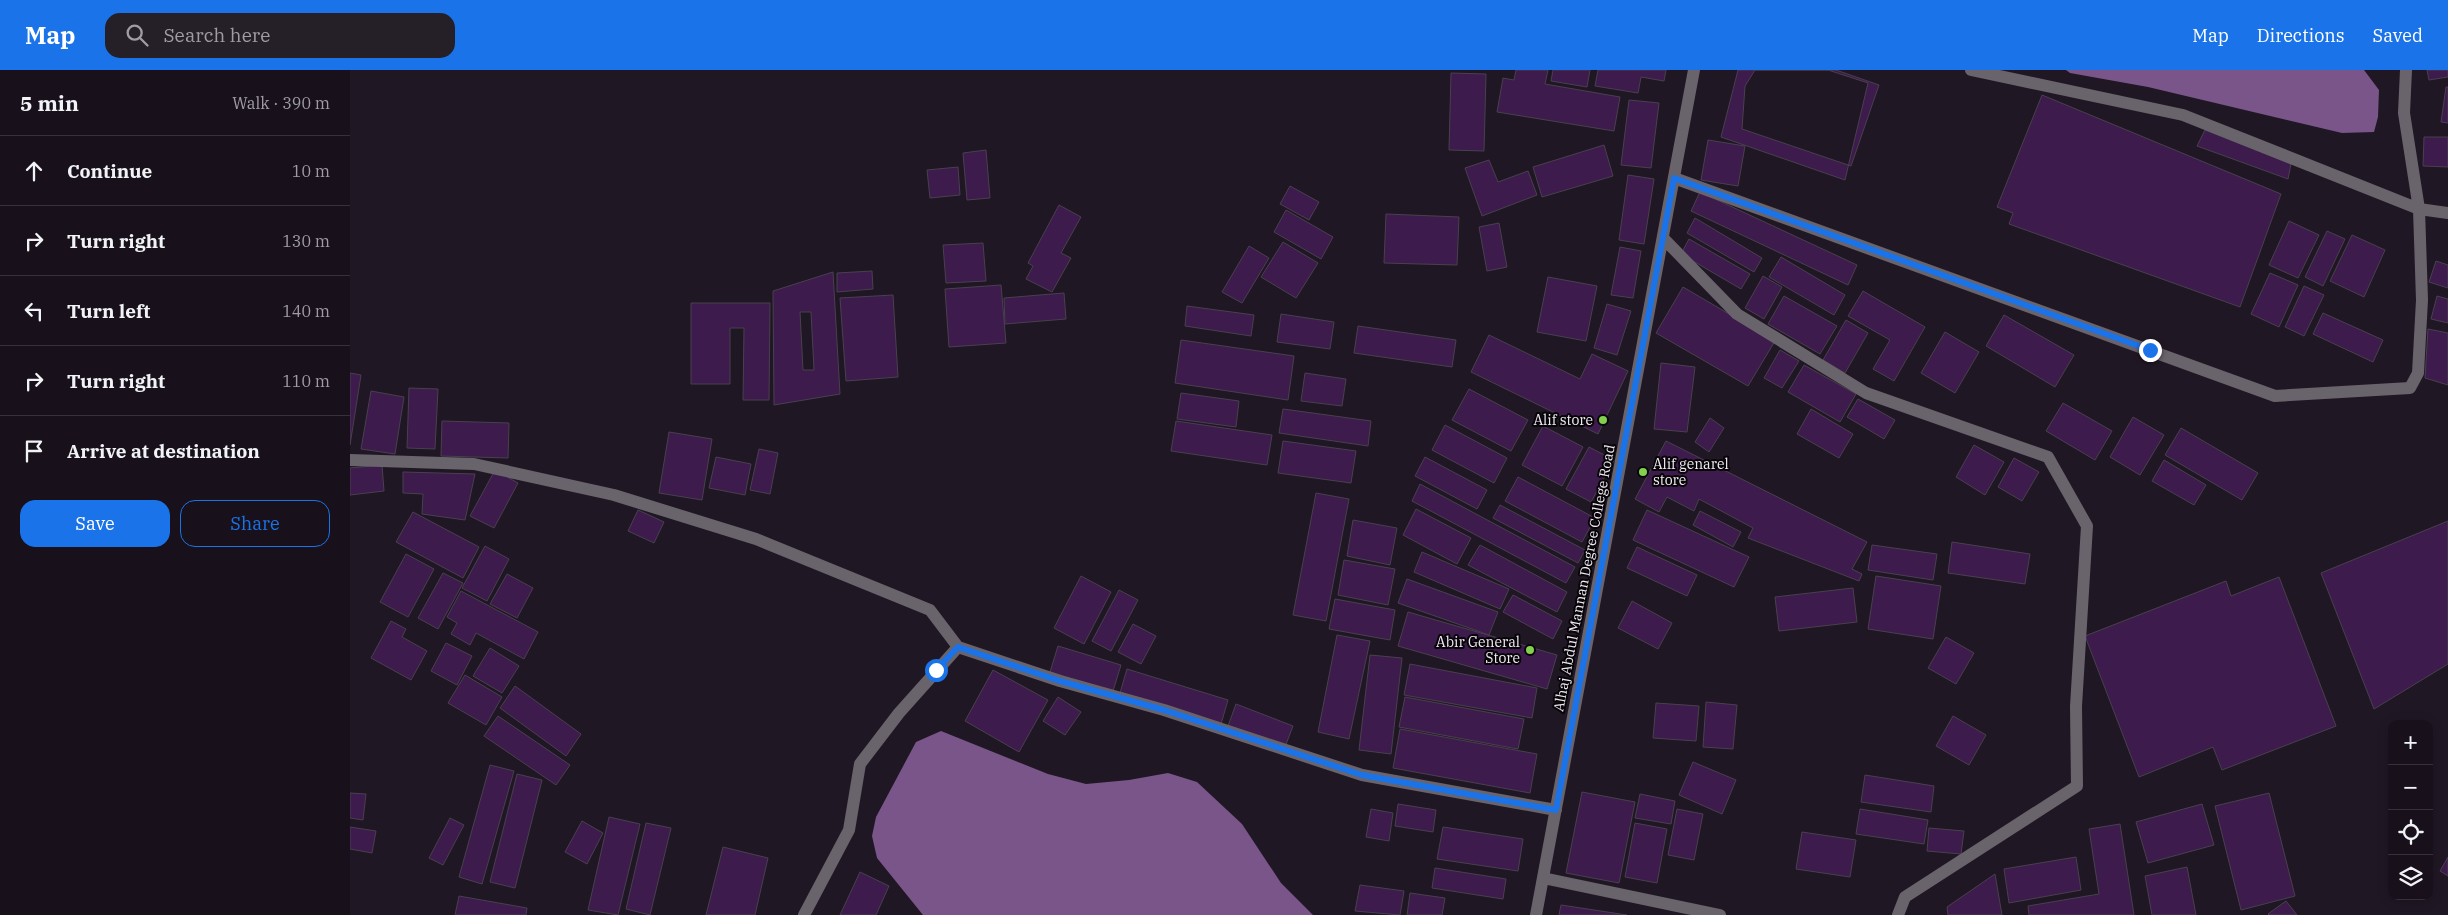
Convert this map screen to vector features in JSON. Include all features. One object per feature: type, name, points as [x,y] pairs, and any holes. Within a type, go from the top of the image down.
[{"type":"street","name":"Alhaj Abdul Mannan Degree College Road","points":[[1536,915],[1694,70]]},
{"type":"street","points":[[1971,70],[2183,114],[2419,209],[2448,213]]},
{"type":"street","points":[[1674,178],[2274,396],[2410,388],[2418,373],[2422,300],[2419,209],[2404,113],[2406,70]]},
{"type":"street","points":[[1663,238],[1737,314],[1866,393],[2048,457],[2087,526],[2076,706],[2077,786],[1906,897],[1898,915]]},
{"type":"street","points":[[350,460],[474,464],[614,495],[756,539],[930,610],[958,647],[1060,681],[1173,713],[1362,775],[1556,810]]},
{"type":"street","points":[[804,915],[849,830],[860,764],[899,713],[958,647]]},
{"type":"street","points":[[1543,878],[1720,915]]},
{"type":"shaded area","points":[[2066,70],[2364,70],[2379,90],[2378,117],[2374,132],[2342,133],[2148,87],[2070,73]]},
{"type":"shaded area","points":[[941,731],[1048,774],[1086,784],[1129,780],[1168,773],[1197,782],[1242,824],[1281,883],[1313,915],[923,915],[877,858],[872,836],[876,817],[916,742]]},
{"type":"building","points":[[1516,70],[1548,70],[1545,84],[1620,97],[1614,131],[1497,112],[1503,78],[1514,80]]},
{"type":"building","points":[[1553,70],[1590,70],[1587,87],[1551,81]]},
{"type":"building","points":[[1598,70],[1666,70],[1664,81],[1641,77],[1638,93],[1595,86]]},
{"type":"building","points":[[1738,70],[1828,70],[1868,83],[1845,180],[1721,137]]},
{"type":"building","points":[[1755,70],[1836,70],[1879,85],[1851,166],[1742,129],[1745,86]]},
{"type":"building","points":[[2427,70],[2448,70],[2448,77],[2429,80]]},
{"type":"building","points":[[1451,73],[1486,74],[1484,151],[1449,150]]},
{"type":"building","points":[[2446,87],[2448,87],[2448,123],[2441,122]]},
{"type":"building","points":[[2042,95],[2281,194],[2240,307],[2009,224],[2013,213],[1997,207]]},
{"type":"building","points":[[1629,100],[1659,103],[1651,168],[1621,165]]},
{"type":"building","points":[[2205,130],[2291,164],[2288,179],[2197,146]]},
{"type":"building","points":[[2424,137],[2448,137],[2448,167],[2423,166]]},
{"type":"building","points":[[1708,140],[1745,146],[1738,186],[1701,180]]},
{"type":"building","points":[[1604,145],[1613,176],[1542,197],[1533,167]]},
{"type":"building","points":[[986,150],[990,198],[967,200],[963,153]]},
{"type":"building","points":[[1489,160],[1498,182],[1528,171],[1537,195],[1482,216],[1465,168]]},
{"type":"building","points":[[958,167],[960,195],[930,198],[927,170]]},
{"type":"building","points":[[1628,175],[1654,179],[1644,244],[1619,240]]},
{"type":"building","points":[[1290,186],[1319,202],[1309,220],[1280,204]]},
{"type":"building","points":[[1700,192],[1857,265],[1848,285],[1691,211]]},
{"type":"building","points":[[1059,205],[1081,217],[1061,253],[1071,258],[1052,292],[1026,279],[1033,266],[1028,263]]},
{"type":"building","points":[[1286,210],[1333,237],[1321,259],[1274,232]]},
{"type":"building","points":[[1386,214],[1459,217],[1457,265],[1384,263]]},
{"type":"building","points":[[1695,218],[1762,258],[1754,272],[1687,233]]},
{"type":"building","points":[[2289,221],[2319,235],[2298,278],[2269,265]]},
{"type":"building","points":[[1499,223],[1507,267],[1487,271],[1479,227]]},
{"type":"building","points":[[2327,231],[2345,239],[2323,286],[2305,277]]},
{"type":"building","points":[[2352,235],[2385,250],[2364,297],[2330,281]]},
{"type":"building","points":[[1689,239],[1750,274],[1741,289],[1681,254]]},
{"type":"building","points":[[1283,242],[1318,263],[1296,298],[1261,277]]},
{"type":"building","points":[[983,243],[986,281],[946,283],[943,245]]},
{"type":"building","points":[[1249,246],[1269,258],[1242,303],[1222,292]]},
{"type":"building","points":[[1620,247],[1641,251],[1633,298],[1611,295]]},
{"type":"building","points":[[1781,257],[1845,295],[1834,315],[1769,277]]},
{"type":"building","points":[[2436,261],[2448,265],[2448,288],[2429,282]]},
{"type":"building","points":[[872,271],[873,289],[837,292],[837,273]]},
{"type":"building","points":[[833,272],[840,394],[774,405],[773,291]],"holes":[[[800,312],[811,312],[814,370],[803,370]]]},
{"type":"building","points":[[2270,273],[2298,285],[2279,327],[2251,314]]},
{"type":"building","points":[[1763,276],[1782,287],[1764,319],[1745,308]]},
{"type":"building","points":[[1548,277],[1597,286],[1586,341],[1537,332]]},
{"type":"building","points":[[1001,285],[1006,343],[949,347],[945,289]]},
{"type":"building","points":[[2304,286],[2324,295],[2304,336],[2285,327]]},
{"type":"building","points":[[1683,287],[1775,341],[1748,386],[1656,333]]},
{"type":"building","points":[[1863,291],[1925,327],[1894,381],[1873,369],[1890,340],[1848,316]]},
{"type":"building","points":[[1064,293],[1066,319],[1005,324],[1004,298]]},
{"type":"building","points":[[893,295],[898,377],[846,381],[840,298]]},
{"type":"building","points":[[1784,296],[1837,326],[1820,354],[1768,324]]},
{"type":"building","points":[[2437,296],[2448,299],[2448,323],[2431,319]]},
{"type":"building","points":[[691,303],[770,303],[769,400],[743,400],[744,328],[730,328],[730,384],[691,384]]},
{"type":"building","points":[[1607,304],[1631,311],[1617,355],[1594,348]]},
{"type":"building","points":[[1187,306],[1254,315],[1251,336],[1185,326]]},
{"type":"building","points":[[2323,313],[2383,340],[2373,362],[2313,334]]},
{"type":"building","points":[[1281,314],[1334,322],[1330,349],[1277,342]]},
{"type":"building","points":[[2004,315],[2074,355],[2055,387],[1986,346]]},
{"type":"building","points":[[1846,320],[1868,333],[1845,373],[1823,360]]},
{"type":"building","points":[[1358,326],[1456,340],[1452,367],[1354,353]]},
{"type":"building","points":[[2428,329],[2448,333],[2448,385],[2425,378]]},
{"type":"building","points":[[1945,332],[1979,352],[1955,393],[1921,373]]},
{"type":"building","points":[[1489,335],[1580,379],[1592,354],[1628,371],[1598,434],[1471,372]]},
{"type":"building","points":[[1181,340],[1294,356],[1288,400],[1175,383]]},
{"type":"building","points":[[1780,350],[1799,361],[1782,388],[1764,378]]},
{"type":"building","points":[[1661,363],[1695,367],[1687,432],[1654,429]]},
{"type":"building","points":[[1804,365],[1856,394],[1840,422],[1788,392]]},
{"type":"building","points":[[350,373],[361,375],[350,445]]},
{"type":"building","points":[[1305,373],[1346,379],[1342,406],[1301,401]]},
{"type":"building","points":[[409,388],[438,389],[435,449],[407,448]]},
{"type":"building","points":[[1469,389],[1528,420],[1511,451],[1452,420]]},
{"type":"building","points":[[371,391],[404,397],[395,454],[361,449]]},
{"type":"building","points":[[1181,393],[1239,401],[1236,427],[1177,419]]},
{"type":"building","points":[[1858,399],[1895,420],[1884,439],[1847,417]]},
{"type":"building","points":[[2063,403],[2112,431],[2095,460],[2046,431]]},
{"type":"building","points":[[1283,409],[1371,421],[1368,446],[1279,433]]},
{"type":"building","points":[[1811,409],[1853,434],[1839,458],[1797,434]]},
{"type":"building","points":[[2133,417],[2164,435],[2140,475],[2110,457]]},
{"type":"building","points":[[1710,418],[1724,428],[1709,452],[1695,442]]},
{"type":"building","points":[[442,421],[509,423],[508,458],[441,456]]},
{"type":"building","points":[[1176,421],[1272,435],[1267,465],[1171,451]]},
{"type":"building","points":[[1445,425],[1507,458],[1494,483],[1432,450]]},
{"type":"building","points":[[1543,426],[1583,447],[1562,486],[1522,465]]},
{"type":"building","points":[[2181,428],[2258,473],[2242,500],[2165,455]]},
{"type":"building","points":[[669,432],[712,439],[702,500],[659,493]]},
{"type":"building","points":[[1283,441],[1356,451],[1351,483],[1278,473]]},
{"type":"building","points":[[1666,441],[1867,542],[1852,569],[1862,574],[1859,581],[1748,538],[1753,528],[1699,499],[1694,511],[1667,497],[1659,512],[1635,499]]},
{"type":"building","points":[[1974,445],[2004,462],[1985,495],[1956,477]]},
{"type":"building","points":[[1589,447],[1614,460],[1591,502],[1566,489]]},
{"type":"building","points":[[759,449],[778,453],[770,494],[750,490]]},
{"type":"building","points":[[716,457],[751,464],[745,495],[709,488]]},
{"type":"building","points":[[1425,457],[1487,490],[1477,509],[1415,476]]},
{"type":"building","points":[[2014,458],[2039,472],[2022,501],[1998,487]]},
{"type":"building","points":[[2164,460],[2206,485],[2194,505],[2152,481]]},
{"type":"building","points":[[382,465],[384,491],[350,495],[350,468]]},
{"type":"building","points":[[495,470],[518,483],[494,528],[470,516]]},
{"type":"building","points":[[403,472],[475,474],[465,520],[422,514],[423,494],[403,493]]},
{"type":"building","points":[[1518,477],[1595,518],[1582,542],[1505,501]]},
{"type":"building","points":[[1420,484],[1575,567],[1566,583],[1412,501]]},
{"type":"building","points":[[1316,493],[1349,499],[1326,621],[1293,615]]},
{"type":"building","points":[[1500,505],[1585,550],[1578,563],[1493,518]]},
{"type":"building","points":[[1416,509],[1471,538],[1457,564],[1403,535]]},
{"type":"building","points":[[638,510],[664,522],[654,543],[628,531]]},
{"type":"building","points":[[1647,510],[1749,557],[1734,587],[1633,540]]},
{"type":"building","points":[[1700,511],[1741,532],[1733,547],[1693,525]]},
{"type":"building","points":[[413,512],[479,547],[463,578],[396,542]]},
{"type":"building","points":[[1353,520],[1397,528],[1390,565],[1347,556]]},
{"type":"building","points":[[2448,521],[2448,664],[2374,709],[2321,573]]},
{"type":"building","points":[[1952,542],[2030,554],[2025,584],[1948,573]]},
{"type":"building","points":[[1480,545],[1567,592],[1557,612],[1468,565]]},
{"type":"building","points":[[1872,545],[1937,554],[1933,580],[1868,570]]},
{"type":"building","points":[[485,546],[509,559],[487,601],[462,588]]},
{"type":"building","points":[[1637,547],[1697,575],[1687,596],[1627,568]]},
{"type":"building","points":[[1422,552],[1509,589],[1500,609],[1414,572]]},
{"type":"building","points":[[406,554],[434,569],[408,617],[380,602]]},
{"type":"building","points":[[1344,560],[1395,569],[1388,605],[1338,595]]},
{"type":"building","points":[[443,573],[463,583],[438,629],[418,618]]},
{"type":"building","points":[[507,574],[533,588],[517,618],[490,604]]},
{"type":"building","points":[[1081,576],[1111,592],[1084,644],[1054,628]]},
{"type":"building","points":[[1876,576],[1941,586],[1933,639],[1868,629]]},
{"type":"building","points":[[2279,577],[2336,726],[2222,770],[2213,747],[2139,777],[2085,636],[2226,581],[2231,596]]},
{"type":"building","points":[[1407,579],[1498,612],[1489,635],[1398,603]]},
{"type":"building","points":[[1853,588],[1857,622],[1779,631],[1775,597]]},
{"type":"building","points":[[1119,590],[1138,600],[1111,651],[1092,641]]},
{"type":"building","points":[[461,591],[538,632],[524,659],[476,633],[470,645],[451,634],[457,623],[447,617]]},
{"type":"building","points":[[1513,595],[1562,621],[1553,639],[1503,612]]},
{"type":"building","points":[[1335,599],[1395,610],[1390,640],[1329,629]]},
{"type":"building","points":[[1632,601],[1672,623],[1658,649],[1618,628]]},
{"type":"building","points":[[1408,612],[1557,655],[1547,689],[1398,646]]},
{"type":"building","points":[[391,621],[406,629],[402,637],[427,651],[411,680],[371,658]]},
{"type":"building","points":[[1133,624],[1156,636],[1141,664],[1118,652]]},
{"type":"building","points":[[1337,635],[1370,641],[1349,739],[1318,732]]},
{"type":"building","points":[[1946,637],[1974,653],[1956,684],[1928,668]]},
{"type":"building","points":[[446,643],[472,656],[457,685],[431,671]]},
{"type":"building","points":[[1058,646],[1121,665],[1113,691],[1050,672]]},
{"type":"building","points":[[490,648],[519,666],[502,693],[473,676]]},
{"type":"building","points":[[1370,655],[1402,658],[1391,754],[1359,750]]},
{"type":"building","points":[[1410,664],[1537,688],[1532,718],[1404,695]]},
{"type":"building","points":[[1127,669],[1228,700],[1221,724],[1120,693]]},
{"type":"building","points":[[993,670],[1048,700],[1019,752],[965,721]]},
{"type":"building","points":[[465,675],[502,697],[486,725],[448,703]]},
{"type":"building","points":[[515,686],[581,734],[566,756],[500,708]]},
{"type":"building","points":[[1058,697],[1081,712],[1065,735],[1043,721]]},
{"type":"building","points":[[1405,697],[1524,719],[1518,749],[1399,727]]},
{"type":"building","points":[[1706,702],[1737,705],[1733,749],[1703,747]]},
{"type":"building","points":[[1656,703],[1699,706],[1696,741],[1653,738]]},
{"type":"building","points":[[1236,704],[1293,726],[1285,747],[1228,726]]},
{"type":"building","points":[[498,716],[570,765],[556,785],[484,736]]},
{"type":"building","points":[[1953,716],[1986,735],[1969,765],[1936,746]]},
{"type":"building","points":[[1400,729],[1537,754],[1530,793],[1393,768]]},
{"type":"building","points":[[1693,762],[1736,780],[1722,814],[1679,795]]},
{"type":"building","points":[[490,765],[514,771],[482,884],[459,877]]},
{"type":"building","points":[[517,774],[542,780],[515,888],[490,882]]},
{"type":"building","points":[[1865,775],[1934,786],[1931,812],[1861,802]]},
{"type":"building","points":[[1582,792],[1635,802],[1619,883],[1566,873]]},
{"type":"building","points":[[350,793],[366,794],[363,820],[350,818]]},
{"type":"building","points":[[2269,793],[2295,896],[2241,910],[2215,806]]},
{"type":"building","points":[[1640,794],[1675,801],[1671,824],[1635,818]]},
{"type":"building","points":[[1398,804],[1436,810],[1433,832],[1395,826]]},
{"type":"building","points":[[2202,804],[2214,845],[2148,863],[2136,822]]},
{"type":"building","points":[[1371,809],[1393,813],[1389,841],[1366,837]]},
{"type":"building","points":[[1677,809],[1703,814],[1694,860],[1668,855]]},
{"type":"building","points":[[1860,809],[1928,820],[1924,844],[1856,834]]},
{"type":"building","points":[[609,817],[640,824],[618,915],[588,910]]},
{"type":"building","points":[[450,818],[464,825],[443,865],[429,858]]},
{"type":"building","points":[[582,821],[603,833],[587,864],[565,852]]},
{"type":"building","points":[[646,823],[671,828],[650,915],[626,909]]},
{"type":"building","points":[[1635,823],[1667,829],[1657,883],[1625,877]]},
{"type":"building","points":[[2120,824],[2134,915],[2029,915],[2028,906],[2099,894],[2089,829]]},
{"type":"building","points":[[350,827],[376,831],[372,853],[350,849]]},
{"type":"building","points":[[1443,827],[1523,839],[1518,871],[1437,859]]},
{"type":"building","points":[[1929,828],[1964,831],[1961,854],[1927,851]]},
{"type":"building","points":[[1802,832],[1856,840],[1850,877],[1796,869]]},
{"type":"building","points":[[723,847],[768,858],[755,915],[706,915]]},
{"type":"building","points":[[2076,857],[2081,890],[2009,903],[2004,869]]},
{"type":"building","points":[[2448,857],[2448,876],[2440,871]]},
{"type":"building","points":[[2187,867],[2196,915],[2152,915],[2145,876]]},
{"type":"building","points":[[1435,868],[1506,879],[1503,899],[1432,888]]},
{"type":"building","points":[[860,872],[889,886],[876,915],[840,915]]},
{"type":"building","points":[[1995,874],[2002,915],[1948,915],[1947,907]]},
{"type":"building","points":[[1360,885],[1404,891],[1400,915],[1355,911]]},
{"type":"building","points":[[1410,893],[1445,898],[1442,915],[1407,915]]},
{"type":"building","points":[[459,896],[527,908],[526,915],[455,915]]},
{"type":"building","points":[[2286,901],[2297,915],[2268,914]]},
{"type":"building","points":[[1561,905],[1627,915],[1559,915]]},
{"type":"place","name":"Alif store","points":[[1603,420]]},
{"type":"place","name":"Alif genarel store","points":[[1643,472]]},
{"type":"place","name":"Abir General Store","points":[[1530,650]]},
{"type":"route","points":[[936,670],[958,647],[1060,681],[1164,710],[1362,775],[1556,810],[1674,178],[2150,350]]}]
